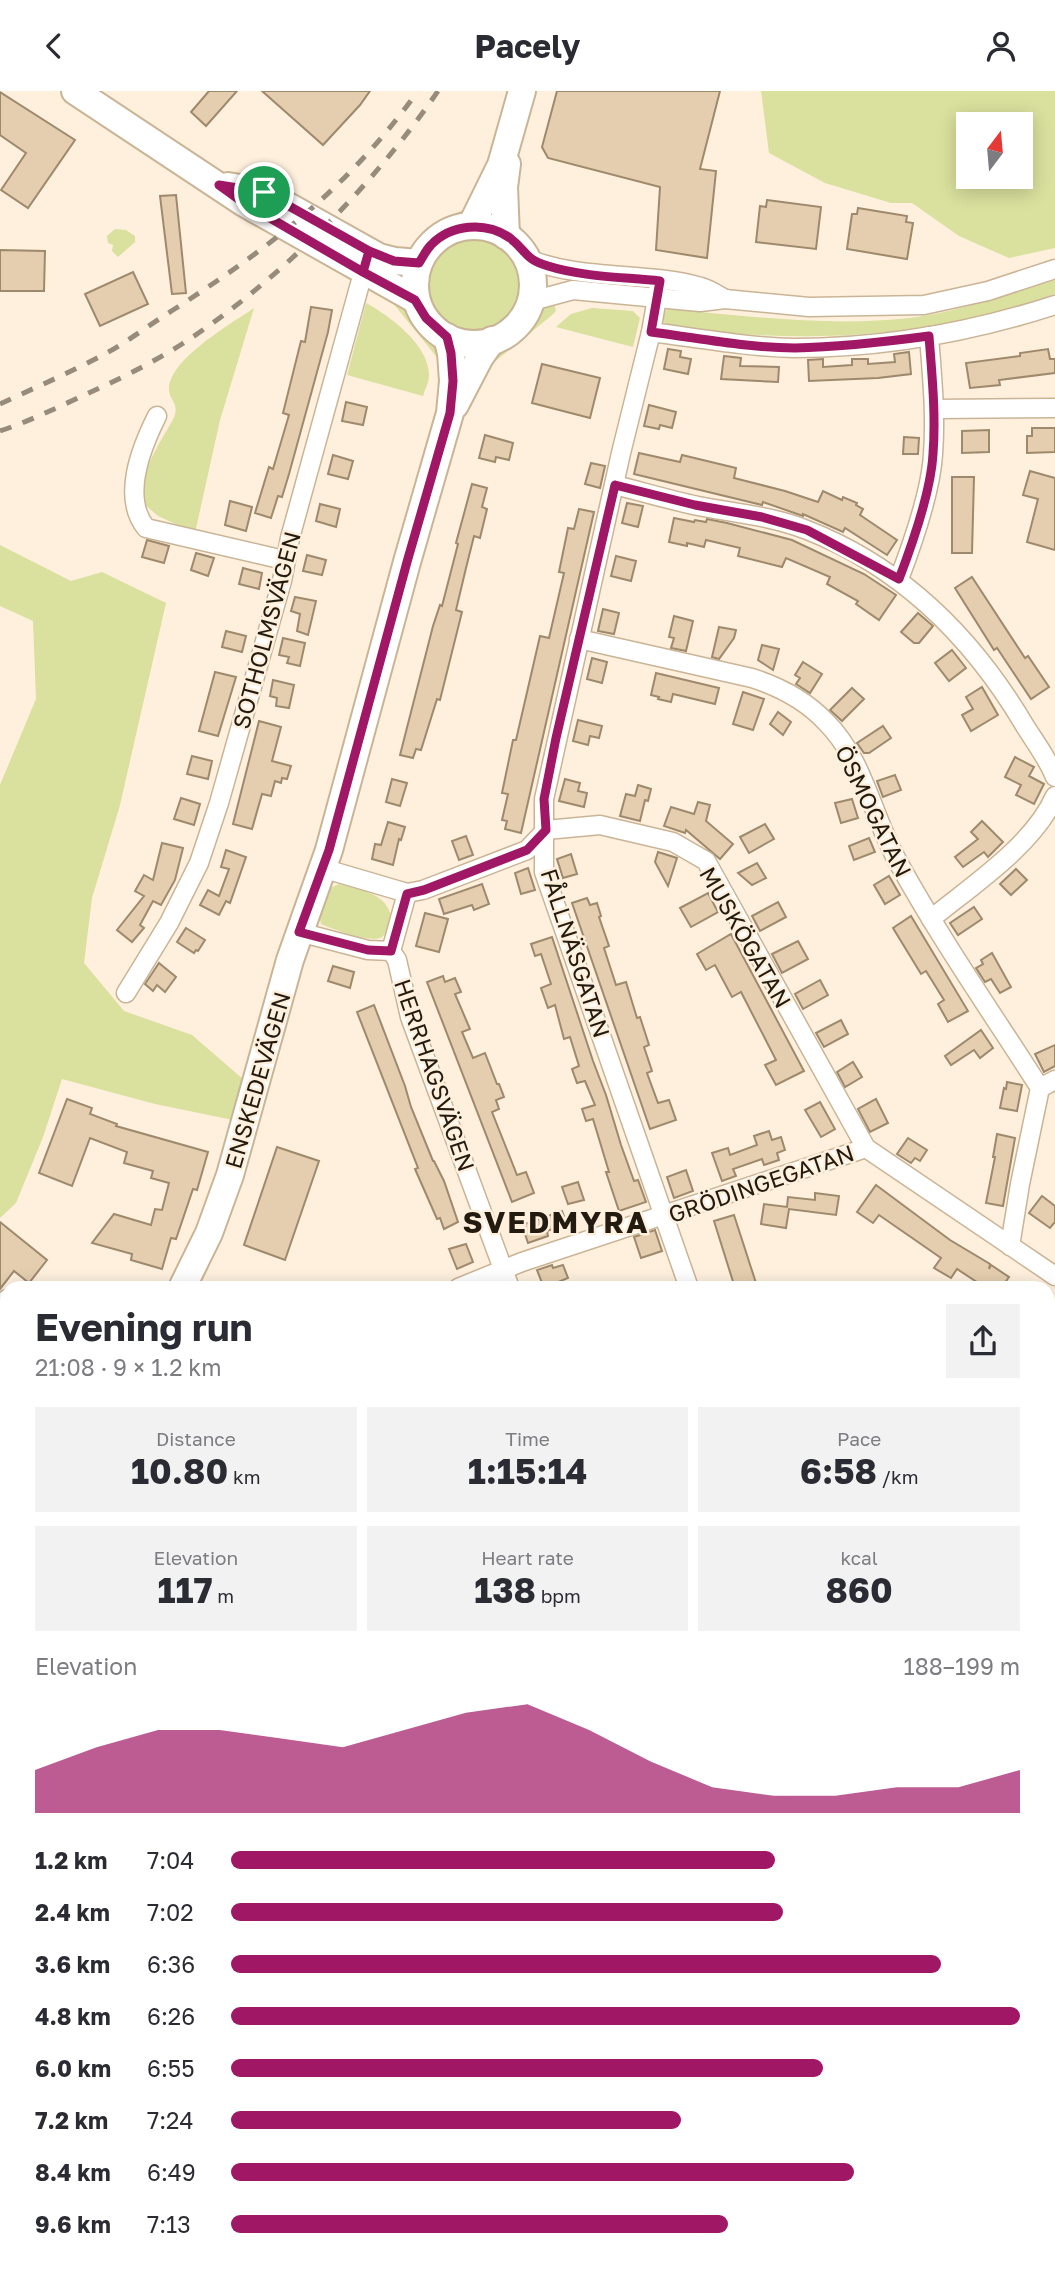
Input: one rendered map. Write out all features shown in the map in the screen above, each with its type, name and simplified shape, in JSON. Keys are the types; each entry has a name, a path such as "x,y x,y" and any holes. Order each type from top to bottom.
{"street":[{"path":"75,91 244,203 366,262 415,300 426,318 447,337 458,342 477,344 492,340 515,327 532,301 535,284 528,259 519,246 490,229 471,226 449,231 431,245 419,263 415,280 415,300"},
{"path":"471,226 501,165 522,91"},
{"path":"506,236 505,187 510,134"},
{"path":"528,259 559,269 703,287 726,299"},
{"path":"366,262 419,263"},
{"name":"SOTHOLMSVÄGEN","path":"126,993 169,923 199,863 219,803 275,607 284,560 366,262"},
{"path":"532,301 573,290 657,299 700,302 726,299 809,307 925,305 988,291 1055,269"},
{"name":"FÅLLNÄSGATAN","path":"660,281 651,332 544,799 544,871 686,1281"},
{"path":"651,332 793,348 855,345 929,336 1002,322 1055,305"},
{"path":"899,579 911,548 933,458 935,409 929,336"},
{"name":"ENSKEDEVÄGEN","path":"186,1281 209,1233 230,1175 299,932 334,871 450,413 453,381 447,337"},
{"name":"ENSKEDEVÄGEN","path":"450,413 492,340"},
{"path":"935,409 1055,408"},
{"path":"157,416 142,446 134,497 137,517 146,528 284,560"},
{"path":"615,485 695,505 762,517 807,530 899,579 944,618 971,647 1016,710 1055,777"},
{"name":"ÖSMOGATAN","path":"579,639 775,685 826,721 857,766 896,859 930,919 1047,1084"},
{"path":"930,919 1018,847 1033,830 1055,796"},
{"name":"MUSKÖGATAN","path":"546,830 600,825 673,842 706,861 866,1148 1055,1276"},
{"path":"334,871 407,894 527,850 546,830"},
{"path":"391,951 407,894"},
{"name":"HERRHAGSVÄGEN","path":"299,932 368,950 391,951 397,960 410,1017 506,1280"},
{"path":"1010,1246 1020,1184 1047,1084"},
{"name":"GRÖDINGEGATAN","path":"506,1280 522,1262 866,1148"}],"green space":[{"path":"761,91 1055,91 1055,248 1009,258 959,236 912,203 891,203 825,183 769,153"},
{"path":"466,209 465,218 429,239 416,252 407,253 418,238 432,226"},
{"path":"115,229 126,230 135,236 135,242 118,257 112,251 113,245 108,243 107,236"},
{"path":"476,237 494,241 510,251 520,267 524,285 520,303 510,319 494,329 476,333 458,329 442,319 432,303 428,285 432,267 442,251 458,241"},
{"path":"1055,280 1055,294 1007,309 959,321 864,334 817,336 719,332 669,327 661,319 668,309 819,321 910,318 965,307"},
{"path":"395,297 425,324 435,341 440,361 392,302"},
{"path":"366,303 396,324 423,353 429,375 423,396 347,375"},
{"path":"554,303 556,311 551,316 487,368 494,350 511,341 540,308"},
{"path":"254,308 220,420 195,533 158,516 143,503 144,481 151,460 176,411 169,393 172,377 180,365 204,343"},
{"path":"592,308 633,311 640,318 633,347 556,327 571,314"},
{"path":"0,545 71,581 102,572 166,603 120,805 92,898 84,963 124,1011 192,1035 244,1080 233,1120 155,1104 62,1079 43,1137 16,1203 0,1218 0,785 36,699 33,621 0,606"},
{"path":"339,884 370,893 388,907 391,915 382,937 370,939 321,924 319,916 330,888"}],"building":[{"path":"209,91 237,91 206,126 191,112"},
{"path":"262,91 370,91 323,145"},
{"path":"557,91 720,91 700,169 716,171 707,258 656,250 660,187 548,158 542,147"},
{"path":"0,92 75,140 28,208 1,190 26,153 0,135"},
{"path":"176,195 186,293 172,294 160,196"},
{"path":"767,200 821,207 816,249 756,242 760,206 766,207"},
{"path":"858,208 907,216 906,222 913,223 907,259 847,249 852,214 857,214"},
{"path":"0,250 45,251 44,291 0,291"},
{"path":"133,272 148,304 100,326 85,294"},
{"path":"311,307 332,310 328,332 282,497 278,496 271,518 255,513 269,467 273,469 289,415 283,413 301,341 305,342"},
{"path":"668,349 681,351 680,357 691,359 688,374 664,369"},
{"path":"1048,349 1050,359 1055,359 1055,373 999,380 1000,385 970,388 966,363 1020,356 1020,353"},
{"path":"909,352 911,374 809,381 808,360 823,359 823,367 852,365 852,359 868,359 868,364 895,362 894,354"},
{"path":"724,356 741,358 740,366 779,367 778,382 721,379"},
{"path":"542,364 600,378 590,418 532,403"},
{"path":"346,402 367,407 363,425 342,421"},
{"path":"649,405 676,412 672,428 660,425 659,429 644,426"},
{"path":"1032,428 1055,428 1055,452 1027,453 1027,436 1032,436"},
{"path":"989,430 989,452 962,453 962,431"},
{"path":"485,435 513,443 509,460 496,457 495,462 479,458"},
{"path":"904,437 919,438 918,454 903,454"},
{"path":"639,453 680,462 682,455 736,468 734,478 818,502 823,491 842,500 843,497 857,503 856,505 863,509 860,515 897,540 887,555 845,528 843,532 803,514 763,502 762,505 634,474"},
{"path":"333,455 353,461 348,479 328,474"},
{"path":"591,463 605,466 600,488 585,484"},
{"path":"1030,471 1055,478 1055,550 1027,542 1038,499 1023,495"},
{"path":"952,477 974,477 972,553 952,553"},
{"path":"472,484 487,488 482,507 487,509 480,538 474,536 466,568 456,610 462,612 440,700 437,699 421,750 416,749 413,758 400,755 433,626 440,605 442,606"},
{"path":"230,501 252,507 246,531 225,525"},
{"path":"627,503 643,506 638,527 622,523"},
{"path":"320,504 340,509 336,527 316,521"},
{"path":"579,509 594,512 521,833 505,829 507,821 502,820 508,794 502,793 540,636 549,638 564,573 559,572 568,528 574,529"},
{"path":"674,518 694,522 706,522 707,519 792,540 864,574 896,595 879,620 856,604 858,601 827,584 830,577 786,558 782,567 738,556 740,548 706,540 704,547 669,542"},
{"path":"147,540 169,546 164,563 142,557"},
{"path":"196,553 214,558 208,576 191,570"},
{"path":"307,555 326,560 322,575 303,571"},
{"path":"616,556 636,561 631,581 611,576"},
{"path":"243,568 262,573 259,589 239,584"},
{"path":"972,577 1025,658 1028,656 1049,687 1031,699 997,648 994,650 955,588"},
{"path":"295,597 316,601 308,635 297,631 300,614 291,611"},
{"path":"603,609 619,613 614,634 598,631"},
{"path":"918,613 933,626 919,643 914,643 901,632"},
{"path":"674,616 693,621 686,651 671,648 674,638 669,637"},
{"path":"719,627 736,630 734,638 719,659 712,657"},
{"path":"226,631 246,636 242,652 222,647"},
{"path":"283,638 305,643 300,666 287,663 289,657 279,655"},
{"path":"762,645 779,649 773,670 758,660"},
{"path":"952,650 966,668 949,681 935,663"},
{"path":"592,658 607,662 602,683 587,679"},
{"path":"803,662 822,674 810,693 796,684 800,678 795,675"},
{"path":"215,672 236,677 218,736 199,731"},
{"path":"656,673 719,688 715,704 673,694 671,702 658,699 659,697 651,695"},
{"path":"273,680 294,685 289,708 276,706 277,698 270,696"},
{"path":"982,687 998,715 971,731 962,715 973,709 966,697"},
{"path":"852,688 864,699 842,721 830,710"},
{"path":"743,692 764,699 753,730 733,724"},
{"path":"778,712 791,722 783,735 770,724"},
{"path":"578,720 602,726 599,738 590,736 588,745 573,741"},
{"path":"259,721 281,727 272,761 291,766 287,779 282,778 281,783 275,781 271,796 262,794 252,829 233,824"},
{"path":"883,726 891,738 869,753 864,753 857,743"},
{"path":"192,756 212,761 208,779 187,774"},
{"path":"1015,757 1034,767 1029,776 1044,784 1034,804 1016,795 1021,785 1005,777"},
{"path":"895,775 901,790 883,797 877,781"},
{"path":"392,779 407,783 400,806 386,802"},
{"path":"565,779 580,783 578,791 587,793 584,807 559,801"},
{"path":"638,785 651,789 640,821 620,816 626,794 635,796"},
{"path":"181,798 200,804 194,825 174,819"},
{"path":"852,799 858,818 841,823 835,803"},
{"path":"698,802 710,805 706,821 733,844 720,859 686,830 685,833 664,826 671,807 694,814"},
{"path":"982,821 1003,842 988,857 984,852 963,867 955,857 978,839 971,832"},
{"path":"388,822 405,827 401,840 399,839 393,865 372,859 375,844 381,845"},
{"path":"765,824 774,839 749,853 740,837"},
{"path":"466,836 473,855 459,860 452,841"},
{"path":"869,838 875,852 854,860 849,846"},
{"path":"162,843 183,848 175,880 161,905 153,901 140,925 144,928 132,942 117,930 144,896 135,891 144,875 153,880"},
{"path":"226,850 246,857 230,903 226,901 219,915 200,905 208,890 219,896 229,869 221,867"},
{"path":"658,852 677,858 668,886 655,862"},
{"path":"571,854 577,874 563,878 557,859"},
{"path":"757,863 766,878 752,885 738,873"},
{"path":"528,868 535,890 521,894 515,873"},
{"path":"1016,869 1027,880 1011,895 1000,884"},
{"path":"889,876 900,895 885,904 874,885"},
{"path":"482,884 489,904 474,910 472,905 444,914 439,899"},
{"path":"708,893 718,912 691,927 680,908"},
{"path":"587,898 590,905 597,903 609,946 604,948 616,985 626,982 637,1018 640,1017 649,1045 644,1047 652,1071 647,1073 658,1103 669,1100 676,1120 650,1129 572,903"},
{"path":"778,902 786,917 760,931 752,916"},
{"path":"974,907 982,919 958,935 950,923"},
{"path":"425,913 448,919 439,952 416,946"},
{"path":"911,916 968,1011 948,1022 938,1004 944,1000 926,971 921,974 893,928"},
{"path":"186,928 205,940 194,953 177,942"},
{"path":"731,934 804,1071 776,1085 765,1065 776,1060 741,992 732,997 715,965 706,970 697,954"},
{"path":"552,937 621,1145 634,1181 638,1180 646,1202 619,1211 593,1119 586,1121 582,1109 595,1105 585,1081 577,1083 572,1069 579,1066 570,1037 564,1039 555,1005 548,1008 541,988 551,984 541,954 535,956 531,944"},
{"path":"798,941 808,959 782,973 772,954"},
{"path":"992,953 1011,987 1000,993 991,979 985,982 976,968 983,964 981,960"},
{"path":"159,963 176,977 165,992 157,985 153,991 145,984"},
{"path":"333,966 354,972 350,988 328,981"},
{"path":"443,976 445,982 455,978 461,992 455,994 470,1029 462,1032 473,1058 485,1053 499,1084 504,1097 496,1100 499,1109 492,1112 517,1175 526,1172 534,1193 512,1202 427,982"},
{"path":"820,980 828,995 803,1009 795,994"},
{"path":"374,1005 411,1107 444,1181 458,1222 444,1229 415,1169 418,1168 357,1012"},
{"path":"841,1020 848,1034 824,1047 816,1033"},
{"path":"981,1030 993,1048 980,1058 974,1050 951,1065 945,1056"},
{"path":"1055,1045 1055,1066 1044,1072 1035,1054"},
{"path":"853,1062 862,1077 845,1087 837,1072"},
{"path":"1007,1082 1022,1085 1017,1111 1000,1108"},
{"path":"67,1099 92,1108 90,1114 117,1124 116,1126 208,1152 197,1190 193,1189 176,1239 171,1238 162,1269 131,1260 132,1254 92,1243 114,1214 151,1225 155,1209 162,1210 169,1183 151,1178 153,1171 124,1163 127,1152 90,1138 72,1186 39,1173"},
{"path":"876,1099 888,1123 870,1132 858,1109"},
{"path":"820,1102 835,1129 821,1137 805,1110"},
{"path":"769,1131 772,1140 781,1137 785,1150 777,1153 779,1160 764,1165 762,1159 733,1169 736,1176 722,1181 712,1153 728,1148 730,1155 757,1145 754,1136"},
{"path":"997,1134 1015,1138 1003,1206 986,1203"},
{"path":"908,1138 927,1150 920,1161 915,1158 911,1163 897,1154"},
{"path":"277,1147 319,1161 285,1260 244,1245"},
{"path":"686,1170 693,1191 674,1198 667,1177"},
{"path":"578,1182 584,1200 568,1204 562,1187"},
{"path":"876,1185 950,1240 990,1264 989,1269 991,1265 1009,1277 1006,1281 975,1281 957,1269 951,1278 934,1268 941,1258 879,1215 873,1223 857,1212"},
{"path":"815,1193 839,1196 836,1215 789,1209 786,1228 761,1224 764,1204 787,1207 788,1197 815,1200"},
{"path":"1042,1196 1055,1206 1055,1222 1050,1228 1029,1213"},
{"path":"562,1211 567,1224 547,1231 548,1236 528,1243 522,1225"},
{"path":"734,1215 755,1281 733,1281 714,1221"},
{"path":"0,1222 47,1260 31,1281 26,1281 14,1271 6,1281 0,1281"},
{"path":"655,1230 662,1251 641,1258 634,1237"},
{"path":"466,1244 473,1262 457,1269 449,1249"},
{"path":"563,1265 568,1278 560,1281 541,1281 537,1270"}],"railway":[{"path":"0,404 110,351 243,263 336,186 392,125 418,91"},
{"path":"0,431 49,411 157,359 218,319 253,292 354,196 413,126 438,91"}],"district":[{"name":"SVEDMYRA","path":"556,1222"}],"route":[{"path":"264,192 219,185 244,203 363,272 369,251 394,261 419,263 431,245 449,231 471,226 490,229 506,236 519,246 528,259 544,265 585,274 660,281 651,332 793,348 855,345 929,336 935,409 933,458 911,548 899,579 807,530 762,517 695,505 615,485 556,738 544,799 546,830 527,850 407,894 391,951 368,950 299,932 329,850 450,413 453,381 451,353 447,337 426,318 415,300 363,272 369,251 264,192"}]}
